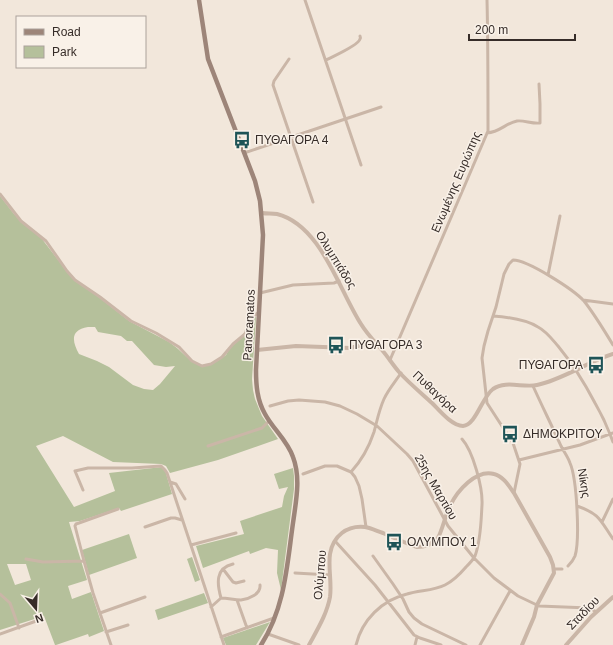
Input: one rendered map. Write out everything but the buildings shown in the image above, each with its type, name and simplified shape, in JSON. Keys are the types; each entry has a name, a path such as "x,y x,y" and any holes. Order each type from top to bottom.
{"main road":[{"name":"Panoramatos","path":"199,0 208,59 258,191 262,213 263,240 257,350 257,394 269,421 290,451 295,462 298,477 284,591 275,618 261,645"}],"street":[{"path":"305,0 361,165"},
{"name":"Ενωμένης Ευρώπης","path":"390,360 487,133 486,0"},
{"path":"326,60 360,41 360,36"},
{"path":"289,59 273,84 312,202"},
{"path":"487,133 496,132 517,121 536,124 540,123 539,84"},
{"path":"244,153 381,107"},
{"path":"0,194 21,221 46,241 75,280 131,321 156,333 179,347 192,361 202,366 211,364 222,357 233,344 245,334 250,319 259,312"},
{"name":"Ολυμπιάδος","path":"262,213 283,216 294,222 310,236 318,246 339,281 362,325 374,342"},
{"path":"548,275 560,216"},
{"path":"514,493 520,464 513,443 488,404 482,358 504,274 511,261 517,260 525,262 548,275 576,294 583,300 592,312 613,345"},
{"path":"260,293 288,286 334,283 339,281"},
{"path":"583,300 613,304"},
{"path":"493,316 515,319 538,327 546,333 576,370 588,389 612,434 613,442"},
{"path":"257,350 296,346 348,348 374,342"},
{"name":"Πυθαγόρα","path":"374,342 401,373 446,417 457,424 464,426 470,423 492,390 501,386 510,385 533,386 613,354"},
{"path":"351,472 358,465 367,449 383,400 401,373"},
{"name":"Νίκης","path":"533,386 570,463 573,473 577,506 577,546 573,561 568,566"},
{"name":"25ης Μαρτίου","path":"270,406 296,400 327,403 344,408 375,425 413,461 444,520 474,558 494,578 510,591 537,605 590,608 596,612"},
{"path":"208,446 262,428 269,421"},
{"path":"519,460 585,443 612,434"},
{"path":"356,645 362,628 370,616 378,608 407,593 435,589 447,584 462,572 474,558 480,531 482,500 472,456 462,439"},
{"path":"83,490 75,471 83,468 132,468 161,466 165,470 224,645"},
{"path":"303,474 325,466 337,466 351,472 359,486 366,527"},
{"path":"477,475 494,474 504,480 514,493 554,566 554,571 542,598 537,605 534,617 522,645"},
{"name":"Ολύμπου","path":"309,645 329,602 331,590 330,554 339,535 346,530 366,527 416,546 421,547 430,544 439,534 450,506 456,496 466,484 477,475"},
{"path":"170,482 176,484 185,498"},
{"path":"602,522 613,499"},
{"path":"577,506 594,513 613,539"},
{"path":"111,645 84,561 75,526 76,524 118,509"},
{"path":"145,527 171,518 182,520"},
{"path":"191,545 236,533"},
{"path":"335,541 375,585 412,633 417,637 441,645"},
{"path":"373,556 401,596 409,612 417,621 466,645"},
{"path":"26,558 43,562 84,561"},
{"path":"221,598 218,576 221,570 228,565 233,564"},
{"path":"223,569 233,582 236,583 244,581"},
{"path":"554,571 562,569"},
{"path":"295,573 330,575"},
{"path":"211,607 221,598 237,600 244,599 259,591 260,585"},
{"path":"480,645 510,591"},
{"path":"0,594 10,603 19,628"},
{"path":"100,613 145,597"},
{"name":"Σταδίου","path":"568,644 596,612 613,597"},
{"path":"237,600 247,628"},
{"path":"221,637 275,618"},
{"path":"0,634 39,620"},
{"path":"106,632 128,625"},
{"path":"268,634 299,645"},
{"path":"415,645 417,637"}],"green space":[{"path":"0,196 14,214 42,239 72,278 129,321 169,342 191,361 202,366 219,360 226,355 232,344 241,338 252,319 256,317 252,379 253,390 262,416 278,439 218,460 170,473 166,466 161,464 113,462 63,436 36,446 74,507 115,491 109,473 162,467 165,470 172,494 121,511 119,508 80,521 69,522 87,580 68,586 72,599 91,592 104,631 89,637 88,634 55,645 44,616 0,630","holes":["95,327 98,332 121,336 127,341 132,341 154,365 166,367 175,366 153,390 144,389 133,385 109,367 79,354 74,341 75,333 82,328","7,564 26,564 31,580 15,585"]},
{"path":"293,468 294,489 281,590 277,573 278,550 266,548 250,554 249,551 203,568 196,546 244,534 240,521 282,507 284,496 288,487 279,489 274,474"},
{"path":"129,534 137,558 89,575 82,550"},
{"path":"192,557 200,580 195,582 187,559"},
{"path":"204,593 208,603 158,620 155,610"},
{"path":"270,622 256,645 226,645 223,638"}],"place":[{"name":"ΠΥΘΑΓΟΡΑ 4","path":"242,140"},
{"name":"ΠΥΘΑΓΟΡΑ 3","path":"336,345"},
{"name":"ΠΥΘΑΓΟΡΑ","path":"596,365"},
{"name":"ΔΗΜΟΚΡΙΤΟΥ","path":"510,434"},
{"name":"ΟΛΥΜΠΟΥ 1","path":"394,542"}]}
